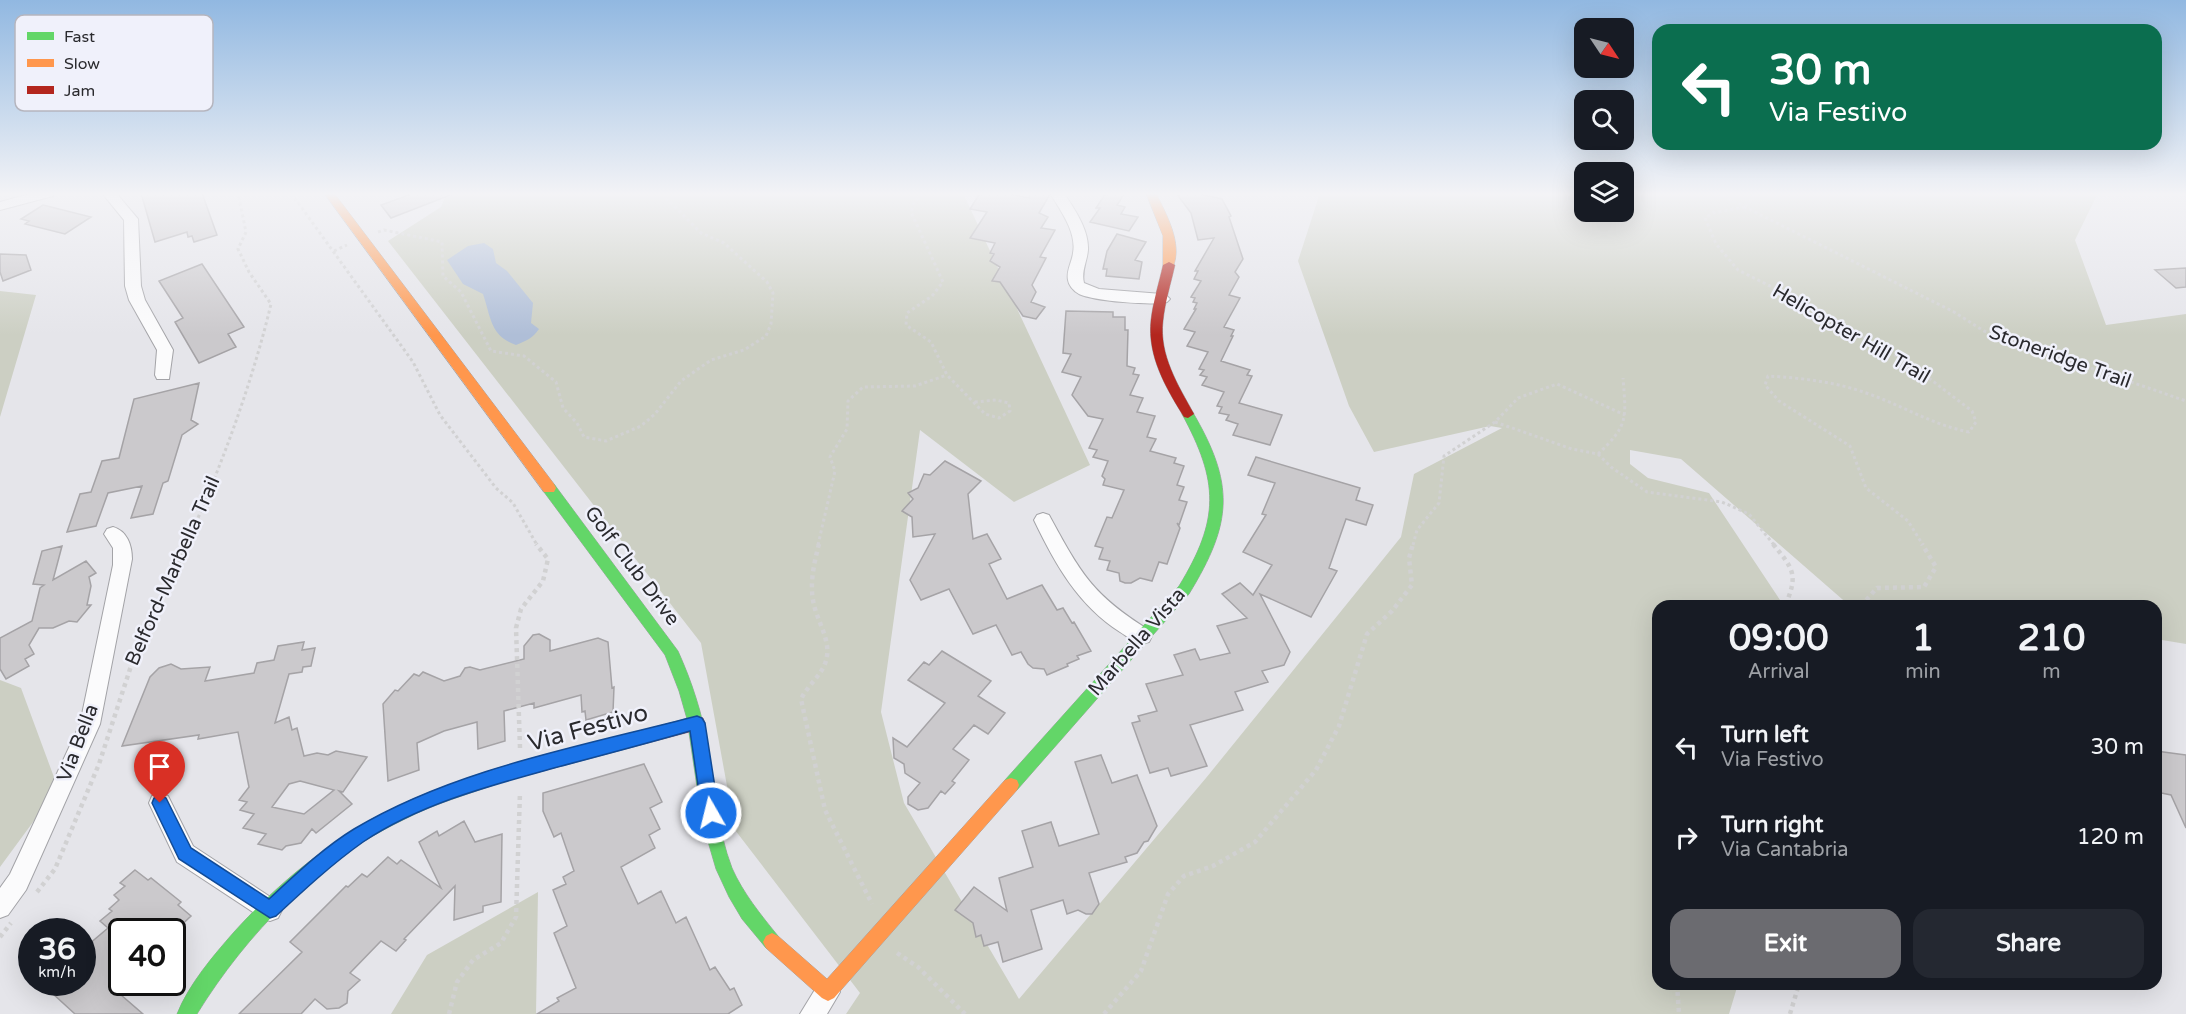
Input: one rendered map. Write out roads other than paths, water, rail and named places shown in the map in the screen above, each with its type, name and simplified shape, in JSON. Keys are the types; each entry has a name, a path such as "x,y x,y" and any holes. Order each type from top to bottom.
{"street":[{"path":"132,240 133,286 137,300 165,350 163,375"},
{"name":"Golf Club Drive","path":"365,240 671,651 690,692 697,723 713,833 721,861 732,886 765,935 804,974 828,992"},
{"path":"1080,240 1081,248 1074,278 1077,284 1090,292 1162,299"},
{"name":"Marbella Vista","path":"812,1014 828,992 1198,572 1209,548 1218,512 1219,495 1214,465 1207,448 1163,365 1158,348 1156,330 1172,246 1171,240"},
{"path":"1042,520 1064,564 1076,582 1123,625 1142,636"},
{"name":"Via Bella","path":"7,914 18,882 90,724 121,576 123,552 119,538 113,534"},
{"name":"Via Festivo","path":"186,1014 215,969 270,910 313,870 358,836 402,812 451,791 697,723"},
{"path":"160,803 185,854 270,910"}],"water":[{"path":"484,243 493,249 496,263 507,271 533,303 531,323 539,329 529,339 516,345 507,341 496,331 483,294 463,284 447,260 468,246"}]}
